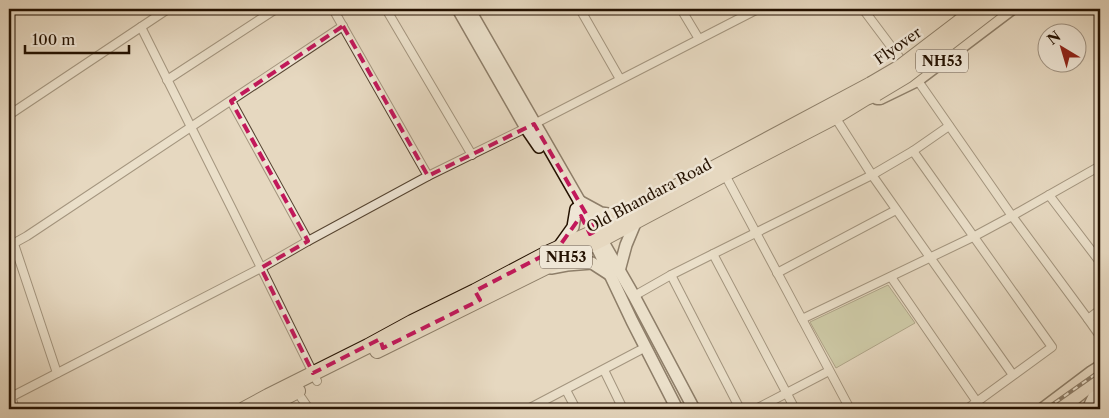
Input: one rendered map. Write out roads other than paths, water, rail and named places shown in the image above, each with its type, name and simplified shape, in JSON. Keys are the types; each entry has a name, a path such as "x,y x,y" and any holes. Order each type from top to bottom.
{"highway":[{"name":"Flyover","path":"868,91 976,9"},
{"name":"Flyover","path":"868,91 906,76 993,9"},
{"name":"Old Bhandara Road","path":"263,409 315,377 478,295 538,271 596,237 636,221 723,169 835,117 868,91"},
{"name":"NH53","path":"478,295 558,248 596,237 622,216 665,192 723,169 822,110 868,91"},
{"name":"NH53","path":"244,409 268,396 295,388"}],"main road":[{"path":"458,9 596,237 615,273 632,321 677,409"},
{"path":"469,9 530,126"},
{"name":"Old Bhandara Road","path":"868,91 880,98 917,80 1011,9"},
{"name":"NH53","path":"868,91 866,80 920,45 960,10"},
{"path":"577,205 601,213 622,216"},
{"path":"558,248 573,228 577,205"},
{"path":"615,273 636,221"},
{"path":"538,271 592,262 615,273 634,296 694,409"},
{"path":"1043,409 1100,368"},
{"path":"1061,409 1100,378"},
{"path":"1088,409 1100,384"}],"street":[{"path":"9,116 168,9"},
{"path":"167,80 276,9"},
{"path":"333,9 428,176"},
{"path":"386,9 472,154"},
{"path":"580,9 620,80"},
{"path":"681,9 699,39"},
{"path":"15,409 10,393 57,373 261,268 428,176 758,9"},
{"path":"863,9 917,80 1012,216 1100,336"},
{"path":"57,373 11,245 343,26"},
{"path":"141,27 315,377"},
{"path":"231,101 308,241"},
{"path":"835,117 896,210 1013,375"},
{"path":"634,296 671,274 872,175 913,151 949,126"},
{"path":"913,151 1052,347 967,409"},
{"path":"802,319 974,237 1098,167 1100,176"},
{"path":"723,169 850,409"},
{"path":"1050,194 1100,262"},
{"path":"777,273 896,210"},
{"path":"713,254 795,409"},
{"path":"671,274 740,409"},
{"path":"891,277 977,402"},
{"path":"1088,319 1100,310"},
{"path":"529,409 646,347"},
{"path":"604,370 623,409"},
{"path":"756,409 830,371"},
{"path":"295,388 309,409"},
{"path":"566,390 576,409"}],"railway":[{"path":"1046,409 1100,371"}]}
